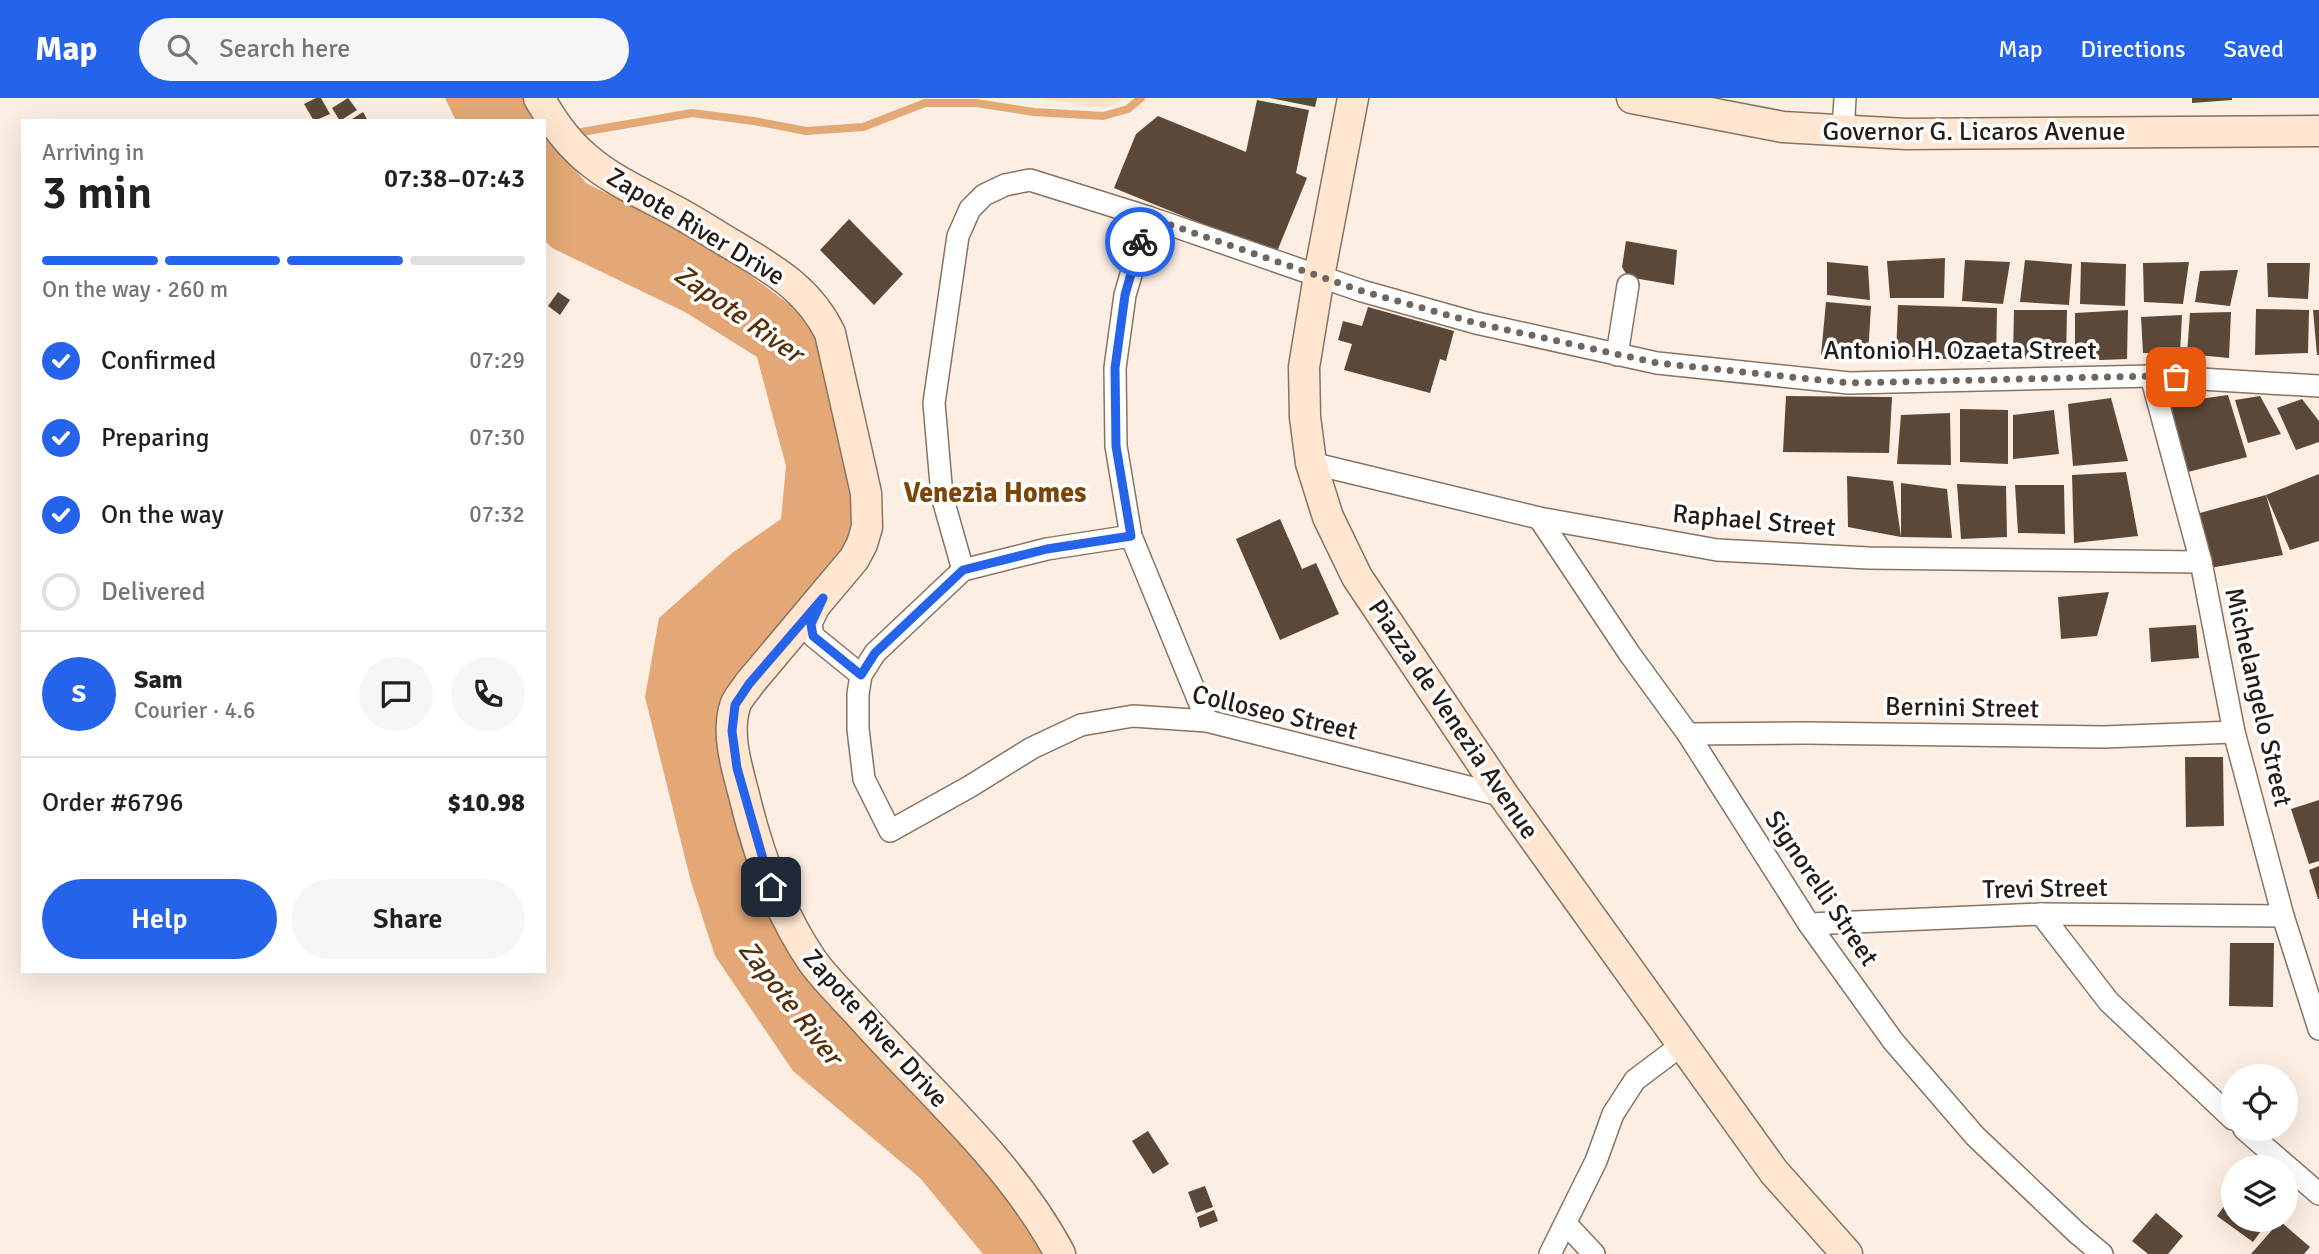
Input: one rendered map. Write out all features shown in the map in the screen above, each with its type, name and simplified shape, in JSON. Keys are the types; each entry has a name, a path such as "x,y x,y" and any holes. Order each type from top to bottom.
{"street":[{"name":"Zapote River Drive","path":"539,98 566,140 586,159 783,277 801,291 820,312 830,333 866,493 867,519 862,544 854,559 749,684 735,705 732,731 737,768 771,887 814,963 996,1163 1045,1226 1060,1254"},
{"name":"Piazza de Venezia Avenue","path":"1353,98 1304,367 1305,417 1311,463 1328,517 1357,577 1504,796 1774,1172 1847,1254"},
{"name":"Governor G. Licaros Avenue","path":"1632,98 1783,127 1843,132 1906,134 2319,131"},
{"path":"1843,132 1845,98"},
{"name":"Antonio H. Ozaeta Street","path":"963,570 942,496 934,403 958,236 970,209 985,195 1005,186 1030,180 1319,276 1476,323 1657,363 1849,383 2151,376 2319,387"},
{"path":"1148,217 1125,295 1115,368 1116,446 1131,536 1207,721"},
{"path":"1616,355 1628,285"},
{"name":"Michelangelo Street","path":"2151,376 2201,562 2234,732 2283,916 2319,1029"},
{"name":"Raphael Street","path":"1311,463 1539,518 1717,551 1868,558 2201,562"},
{"name":"Signorelli Street","path":"1539,518 1629,653 1688,734 1809,925 1893,1041 1975,1136 2102,1254"},
{"path":"861,675 875,653 963,570 1047,549 1131,536"},
{"name":"Zapote River Drive","path":"823,598 811,624 813,636 861,675"},
{"name":"Colloseo Street","path":"861,675 858,729 864,779 890,831 1032,748 1082,724 1133,716 1207,721 1504,796"},
{"name":"Bernini Street","path":"1688,734 2104,737 2234,732"},
{"path":"2041,914 2109,1002 2221,1108"},
{"name":"Trevi Street","path":"1809,925 2041,914 2283,916"},
{"path":"1550,1254 1596,1161 1614,1114 1635,1080 1683,1044"},
{"path":"2258,1141 2319,1194"},
{"path":"1566,1223 1594,1254"}],"shaded area":[{"path":"1037,98 1122,98 1104,108"}],"water":[{"path":"445,98 524,98 529,112 535,119 455,119"},
{"name":"Zapote River","path":"546,133 586,183 715,249 816,324 860,546 717,726 756,888 856,1017 1055,1254 983,1254 920,1178 793,1071 715,956 691,882 645,697 659,618 732,553 781,519 786,466 757,357 685,312 552,248 546,242"}],"building":[{"path":"321,98 330,114 313,119 304,104"},
{"path":"348,98 357,110 339,119 332,108"},
{"path":"1270,98 1317,98 1315,107"},
{"path":"2192,98 2232,98 2232,100 2192,103"},
{"path":"1257,100 1309,110 1296,173 1307,178 1276,254 1114,188 1136,134 1158,116 1246,152"},
{"path":"363,112 367,119 352,119"},
{"path":"849,219 903,274 874,305 820,250"},
{"path":"1626,241 1677,250 1674,285 1628,277 1622,267"},
{"path":"1945,258 1944,298 1890,298 1887,261"},
{"path":"1965,260 2010,262 2003,304 1962,301"},
{"path":"2025,260 2072,264 2069,305 2020,302"},
{"path":"1827,262 1868,266 1870,300 1827,295"},
{"path":"2081,262 2126,264 2125,306 2080,304"},
{"path":"2189,262 2183,304 2144,302 2143,263"},
{"path":"2267,263 2310,263 2308,299 2268,297"},
{"path":"2238,270 2230,306 2195,302 2200,271"},
{"path":"558,292 570,300 560,315 548,306"},
{"path":"1826,302 1871,306 1868,356 1821,355"},
{"path":"1898,305 1997,308 1996,362 1896,356"},
{"path":"1368,307 1454,331 1446,361 1440,359 1430,393 1344,370 1352,344 1338,340 1343,321 1362,326"},
{"path":"2256,309 2309,310 2308,353 2255,355"},
{"path":"2014,310 2067,310 2066,361 2013,358"},
{"path":"2128,310 2127,359 2075,361 2075,313"},
{"path":"2313,310 2319,310 2319,355 2317,355"},
{"path":"2231,312 2229,358 2187,354 2190,313"},
{"path":"2182,315 2180,354 2143,353 2141,317"},
{"path":"2228,395 2247,457 2184,473 2171,403"},
{"path":"1786,396 1892,397 1889,453 1783,452"},
{"path":"2260,396 2281,434 2248,443 2235,400"},
{"path":"2111,398 2128,461 2073,466 2068,404"},
{"path":"2302,399 2319,421 2319,442 2296,450 2277,408"},
{"path":"1960,409 2008,410 2008,464 1960,462"},
{"path":"2054,410 2059,454 2013,459 2013,415"},
{"path":"1950,413 1951,465 1897,464 1901,415"},
{"path":"2126,472 2138,536 2074,543 2072,475"},
{"path":"2319,474 2319,541 2290,550 2266,495"},
{"path":"1847,476 1893,481 1901,537 1848,527"},
{"path":"1901,483 1947,489 1952,538 1901,537"},
{"path":"1957,484 2006,486 2007,537 1961,539"},
{"path":"2015,485 2064,485 2065,534 2018,533"},
{"path":"2266,495 2283,555 2210,568 2196,514"},
{"path":"1280,519 1302,569 1316,563 1339,614 1280,640 1236,539"},
{"path":"2109,592 2097,636 2061,639 2058,597"},
{"path":"2196,625 2199,658 2151,662 2149,628"},
{"path":"2185,757 2223,757 2224,826 2186,827"},
{"path":"2319,800 2319,861 2309,864 2291,809"},
{"path":"2319,866 2319,899 2318,899 2309,870"},
{"path":"2230,943 2274,943 2273,1007 2229,1006"},
{"path":"1148,1131 1169,1164 1153,1174 1132,1141"},
{"path":"1205,1186 1213,1207 1196,1213 1188,1192"},
{"path":"1214,1210 1218,1221 1200,1228 1197,1217"},
{"path":"2156,1213 2183,1236 2168,1254 2148,1254 2132,1241"},
{"path":"2239,1232 2260,1232 2253,1242"},
{"path":"2270,1232 2293,1232 2310,1247 2304,1254 2251,1254"}],"waterway":[{"path":"570,134 692,113 806,131 863,127 925,103 976,103 1034,112 1103,116 1128,109 1141,98"}],"way so far":[{"path":"1140,242 1148,217 1362,291 1476,323 1657,363 1849,383 2176,377"}],"district":[{"name":"Venezia Homes","path":"995,492"}],"route":[{"path":"771,887 737,768 732,731 735,705 749,684 823,598 811,624 813,636 861,675 875,653 963,570 1047,549 1131,536 1116,446 1115,368 1125,295 1140,242"}]}
